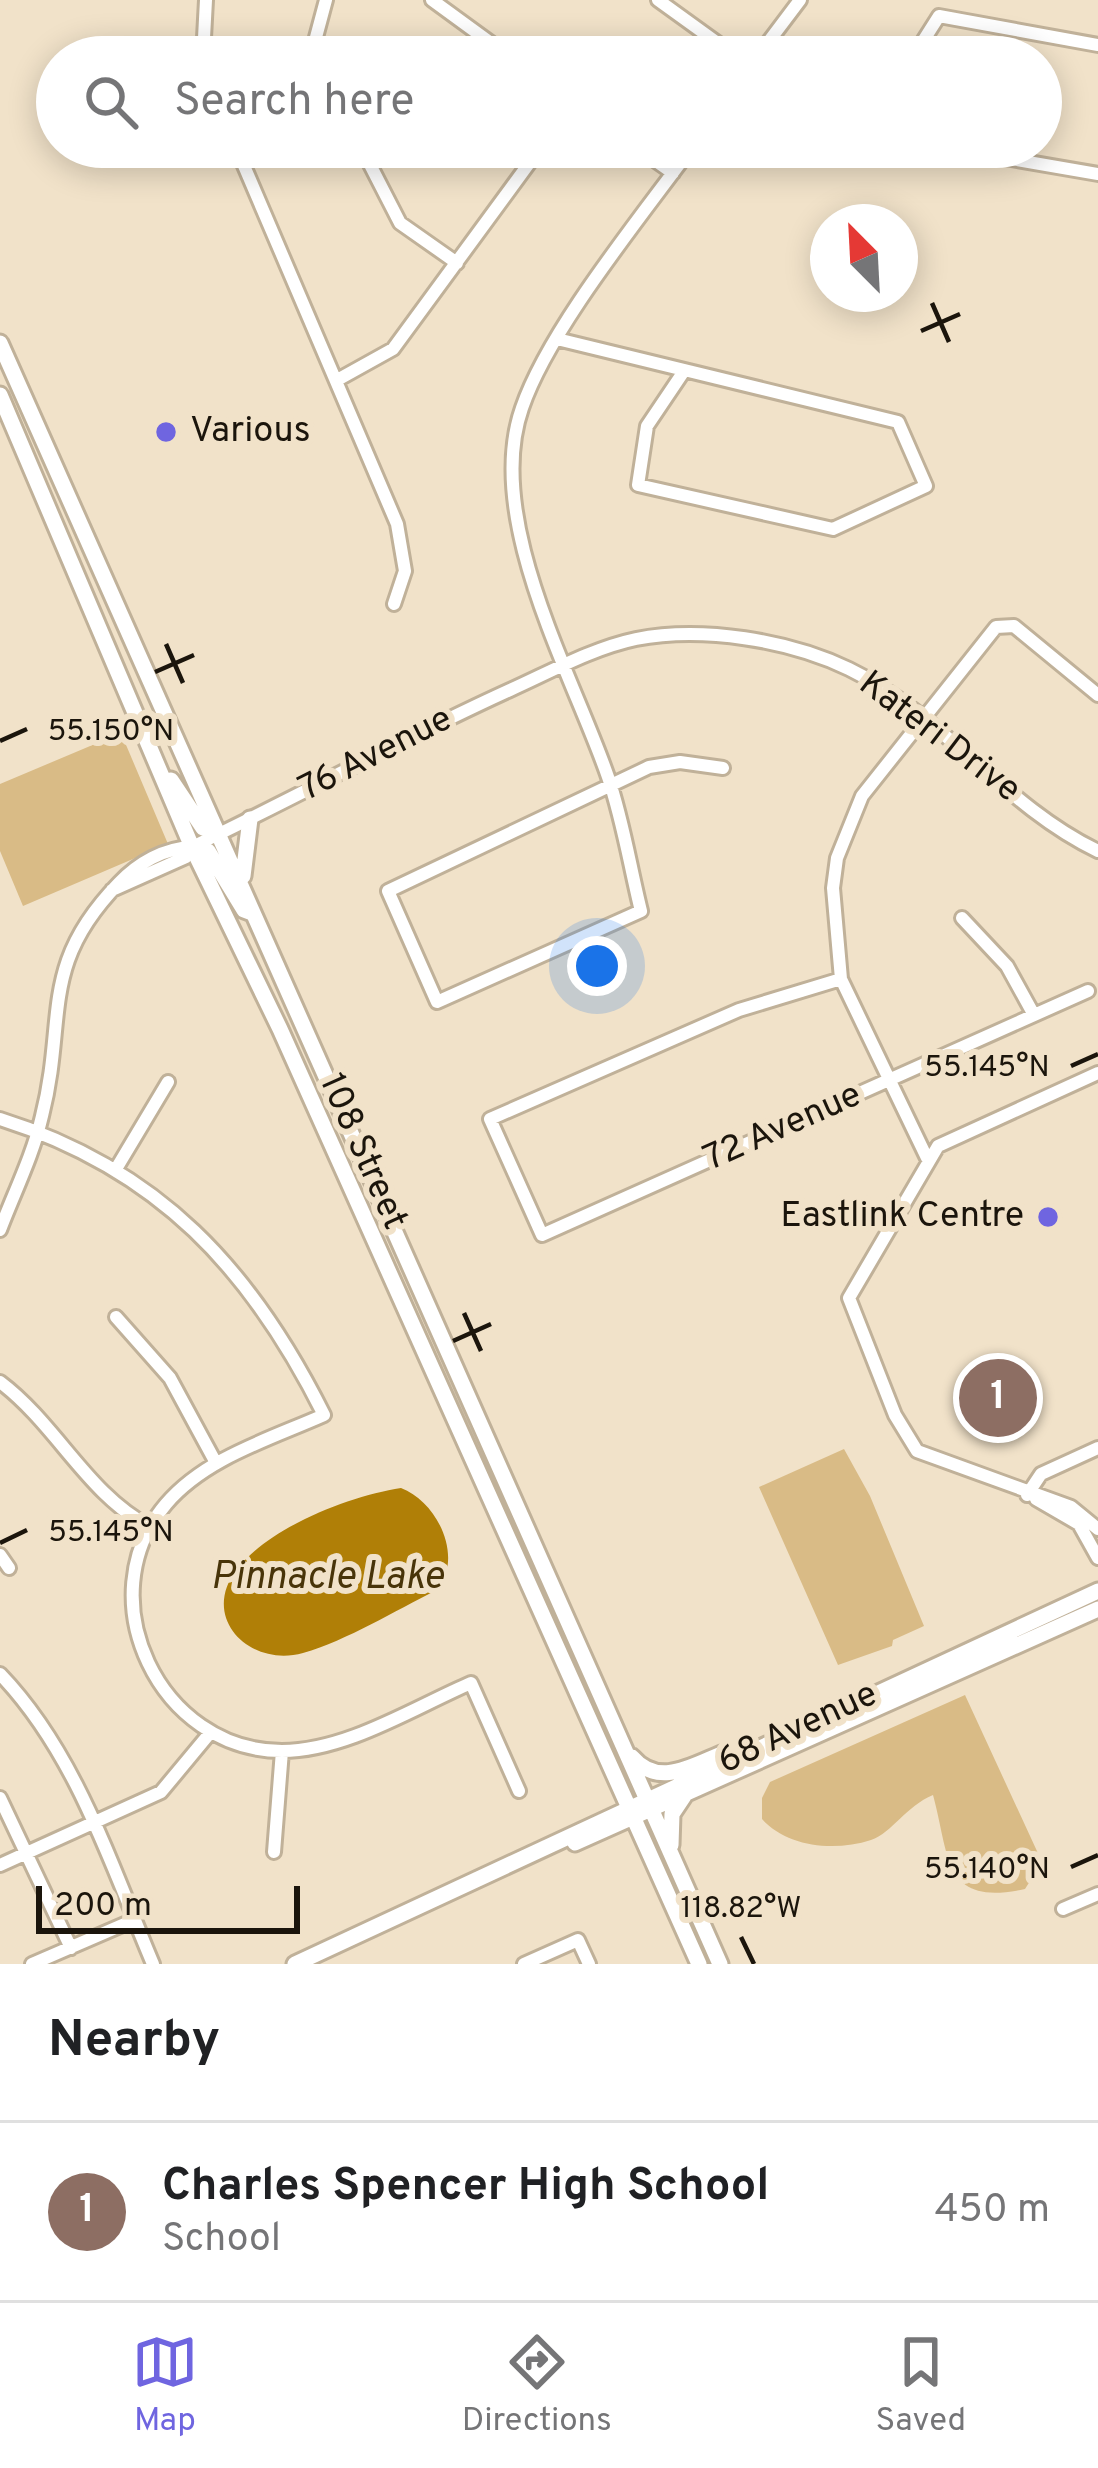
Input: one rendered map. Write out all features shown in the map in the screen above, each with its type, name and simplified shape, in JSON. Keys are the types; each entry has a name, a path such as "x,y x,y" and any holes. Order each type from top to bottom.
{"main road":[{"name":"108 Street","path":"2,354 720,1964"},
{"name":"108 Street","path":"0,394 192,847 280,1029 699,1964"},
{"path":"137,720 203,828 220,834"},
{"path":"250,819 243,874 255,914"},
{"path":"192,847 208,851 244,910 255,914"},
{"name":"68 Avenue","path":"295,1964 500,1873 1098,1591"},
{"name":"68 Avenue","path":"648,1804 685,1795 1098,1609"},
{"path":"622,1745 640,1766 668,1775 812,1722"},
{"path":"604,1753 609,1790 596,1828 630,1835 649,1853"},
{"path":"673,1860 671,1814 685,1795"}],"street":[{"path":"204,36 206,0"},
{"path":"316,36 326,0"},
{"path":"431,0 481,36"},
{"path":"658,0 708,36"},
{"path":"773,36 800,0"},
{"path":"926,36 939,16 1049,36"},
{"path":"1062,38 1098,45"},
{"path":"245,168 397,524 404,571 394,604"},
{"path":"372,168 400,223 458,263"},
{"path":"339,379 393,349 526,168"},
{"path":"666,168 673,173"},
{"path":"677,168 556,339 520,410 514,470 545,630 611,784 641,911 436,1002 388,891 611,784 649,767 680,762 723,769"},
{"path":"1059,168 1098,175"},
{"path":"556,339 898,422 926,486 833,529 638,484 647,426 684,371"},
{"path":"927,1157 842,979 833,888 838,858 862,796 1001,625 1014,626 1098,694"},
{"name":"Kateri Drive","path":"561,666 633,640 682,633 796,650 851,670 921,719 1054,826 1098,851"},
{"name":"76 Avenue","path":"38,1132 63,969 87,919 112,890 186,856 192,847 372,752 561,666"},
{"path":"962,918 1006,966 1034,1015"},
{"name":"72 Avenue","path":"842,979 739,1010 490,1119 542,1235 1088,991"},
{"path":"1098,1073 956,1136 927,1157 854,1282 851,1316 906,1440 917,1451 1031,1496 1061,1503 1090,1517 1098,1529"},
{"path":"116,1169 169,1082"},
{"path":"0,1119 116,1169 210,1242 289,1344 324,1415 217,1463 183,1486 150,1528 133,1582 137,1636 165,1694 210,1733 282,1751 327,1745 470,1683 519,1791"},
{"path":"0,1230 38,1132"},
{"path":"116,1317 170,1378 217,1463"},
{"path":"0,1382 50,1426 100,1492 150,1528"},
{"path":"1031,1496 1036,1478 1098,1448"},
{"path":"1061,1503 1050,1486 1066,1462"},
{"path":"1031,1496 1079,1524 1098,1558"},
{"path":"0,1555 9,1568"},
{"path":"0,1674 46,1728 153,1964"},
{"path":"0,1865 160,1792 210,1733"},
{"path":"274,1852 282,1751"},
{"path":"0,1798 70,1948"},
{"path":"1063,1909 1098,1894"},
{"path":"32,1964 134,1920"},
{"path":"524,1964 578,1940 589,1964"}],"shaded area":[{"path":"121,733 168,844 23,906 0,851 0,784"},
{"path":"844,1449 870,1496 924,1626 893,1640 892,1646 838,1665 759,1487"},
{"path":"965,1695 1042,1862 1025,1889 998,1893 964,1884 948,1857 933,1795 879,1837 857,1844 798,1841 762,1819 762,1798 770,1782"}],"water":[{"name":"Pinnacle Lake","path":"401,1488 426,1505 443,1532 448,1563 437,1590 303,1653 265,1653 236,1635 224,1605 227,1587 251,1554 312,1516"}],"place":[{"name":"Various","path":"166,432"},
{"name":"Eastlink Centre","path":"1048,1217"},
{"name":"Charles Spencer High School","path":"998,1398"}]}
